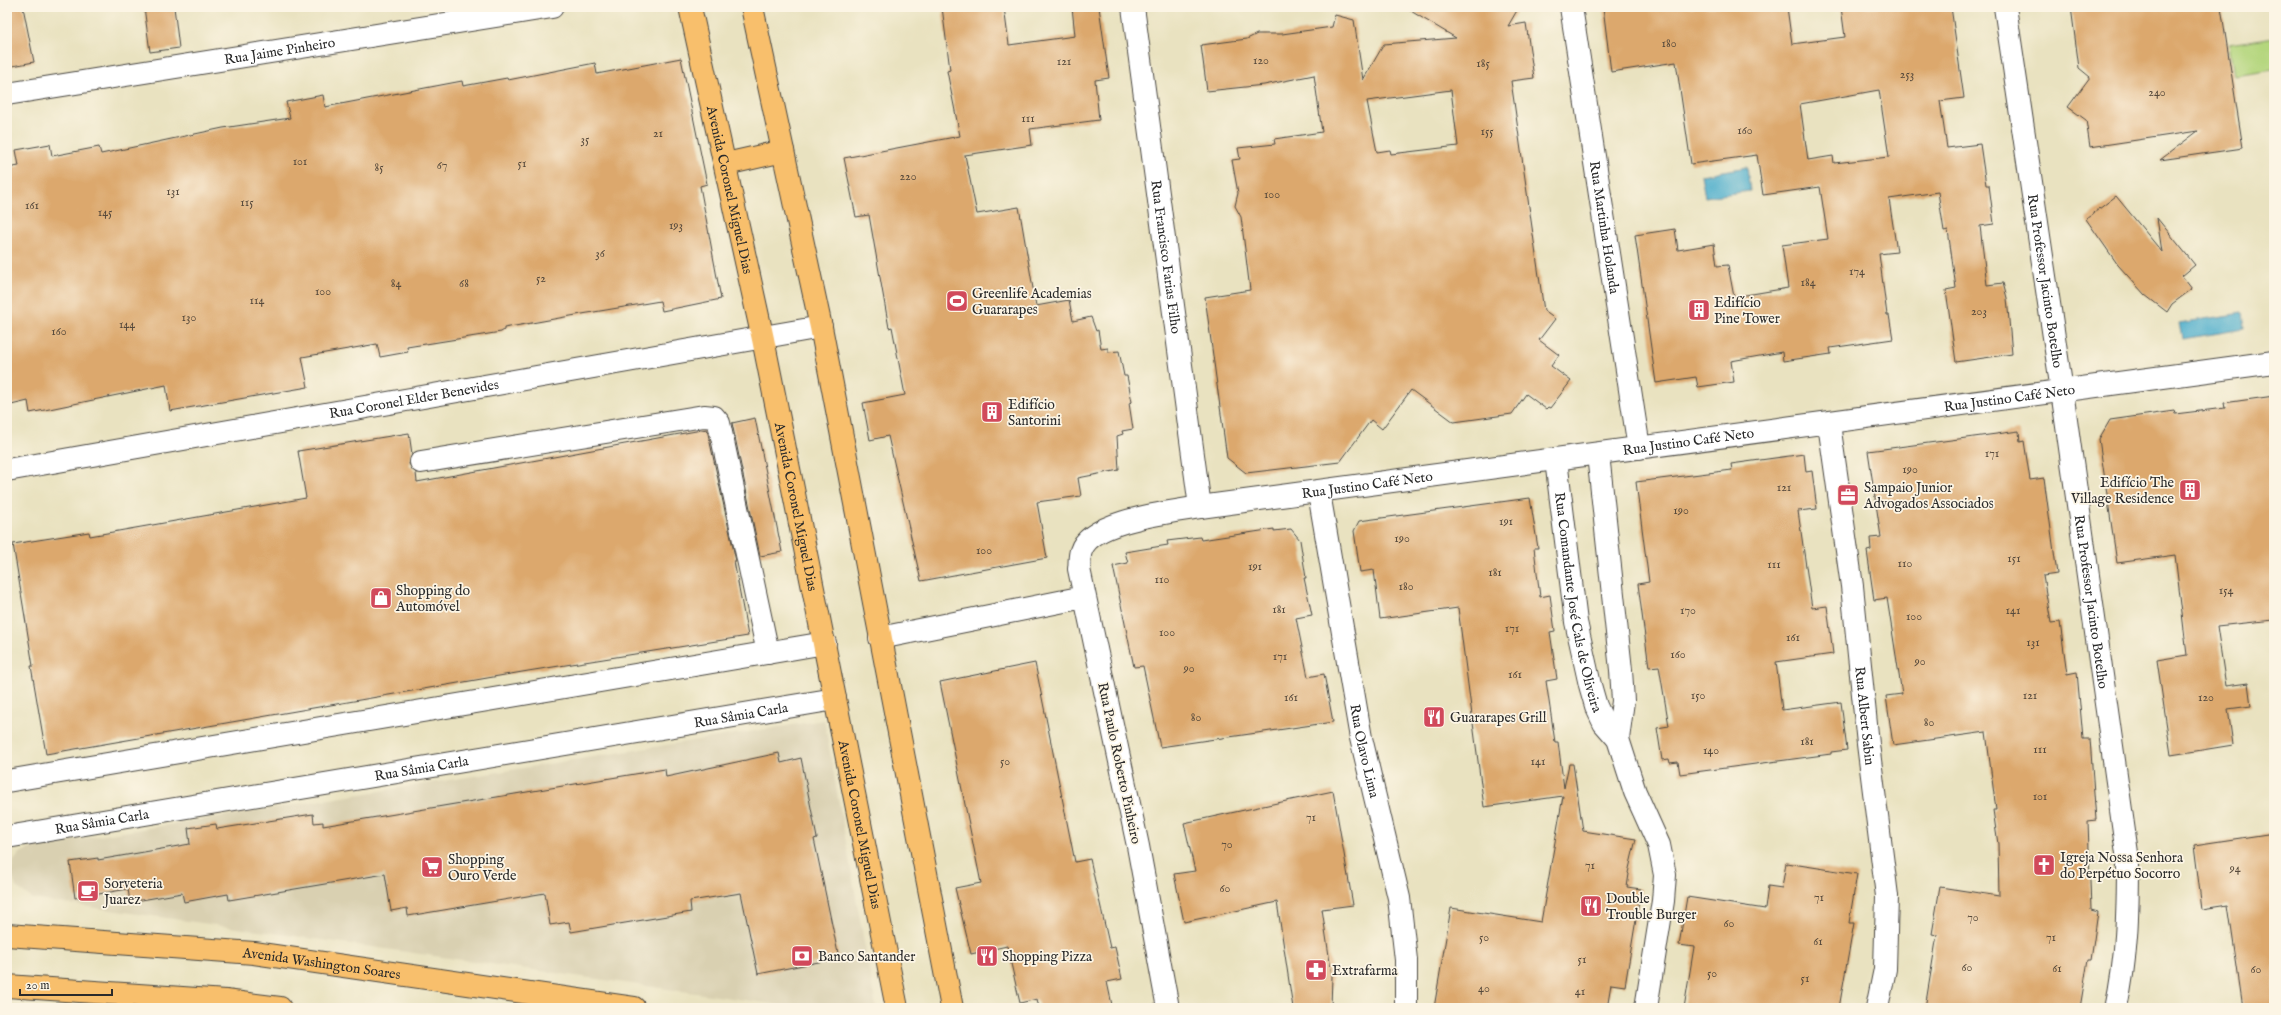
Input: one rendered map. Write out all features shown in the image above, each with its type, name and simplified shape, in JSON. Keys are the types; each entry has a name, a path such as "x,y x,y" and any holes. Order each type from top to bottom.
{"main road":[{"name":"Avenida Coronel Miguel Dias","path":"690,7 726,164 763,339 790,483 825,643 897,1008"},
{"path":"752,7 821,327 952,1008"},
{"path":"726,164 783,151"},
{"name":"Avenida Washington Soares","path":"7,935 254,953 634,1008"},
{"path":"7,986 226,1005 280,1008"}],"street":[{"name":"Rua Jaime Pinheiro","path":"7,94 552,7"},
{"name":"Rua Francisco Farias Filho","path":"1133,7 1200,507"},
{"name":"Rua Martinha Holanda","path":"1571,7 1639,448"},
{"name":"Rua Professor Jacinto Botelho","path":"2005,7 2062,391 2128,860 2128,921 2123,975 2116,1008"},
{"name":"Rua Coronel Elder Benevides","path":"7,470 763,339 821,327"},
{"name":"Rua Justino Café Neto","path":"1104,529 1143,516 1200,507 1319,493 2274,362"},
{"path":"421,462 704,416 714,417 719,423 768,653"},
{"name":"Rua Albert Sabin","path":"1829,424 1852,586 1868,744 1887,896 1885,969 1877,1008"},
{"name":"Rua Comandante José Cals de Oliveira","path":"1598,454 1621,670 1623,701 1618,739"},
{"name":"Rua Comandante José Cals de Oliveira","path":"1556,460 1576,622 1590,685 1604,723 1618,739 1635,792 1660,845 1665,875 1663,901 1646,1008"},
{"name":"Rua Olavo Lima","path":"1319,493 1361,738 1399,898 1406,960 1406,1008"},
{"name":"Rua Paulo Roberto Pinheiro","path":"1104,529 1092,536 1081,550 1079,569 1138,846 1168,1008"},
{"path":"880,638 1084,598"},
{"path":"7,781 825,643"},
{"name":"Rua Sâmia Carla","path":"7,836 835,699"}],"shaded area":[{"name":"Shopping Ouro Verde","path":"824,720 876,1008 801,1008 33,899 16,887 11,872 14,861 20,853 36,846"}],"green space":[{"path":"2274,37 2274,70 2234,76 2229,44"}],"water":[{"path":"1747,167 1750,191 1705,197 1701,175"},
{"path":"2242,313 2244,329 2182,339 2179,323"}],"building":[{"path":"7,7 23,7 34,62 7,67"},
{"path":"144,7 174,7 179,48 150,52"},
{"path":"942,7 1004,7 1009,45 1075,36 1072,7 1099,7 1109,78 1095,80 1099,120 1030,129 1032,145 965,155 977,214 1019,207 1036,306 1069,300 1073,321 1091,317 1096,331 1098,330 1101,349 1108,348 1108,352 1119,351 1124,376 1127,376 1132,402 1129,403 1133,429 1122,431 1123,434 1117,436 1119,470 1078,478 1081,496 1037,502 1047,558 921,581 888,436 870,440 863,403 905,395 892,327 889,328 869,215 856,217 844,158 960,136 947,71 950,70"},
{"path":"1404,7 1519,7 1508,26 1526,23 1534,78 1511,81 1544,311 1555,319 1539,340 1559,355 1551,366 1571,381 1550,408 1548,407 1546,409 1526,394 1512,414 1454,422 1411,390 1382,429 1371,420 1340,462 1246,473 1227,458 1205,297 1250,290 1241,217 1235,206 1238,193 1232,160 1240,159 1238,148 1275,144 1274,139 1322,132 1314,75 1264,85 1207,91 1201,45 1247,39 1257,34 1282,34 1332,27 1335,15 1354,20 1363,80 1384,44 1456,38","holes":["1451,90 1458,146 1391,154 1390,150 1377,152 1367,101"]},
{"path":"1603,7 1787,7 1792,44 1845,37 1841,7 1951,7 1964,98 1940,101 1947,148 1980,144 1986,185 1989,185 1994,224 1980,226 1987,285 2003,283 2007,298 2012,354 1956,362 1946,290 1956,288 1948,230 1944,231 1938,192 1889,199 1897,252 1879,254 1887,315 1889,315 1893,339 1830,348 1831,354 1783,361 1782,352 1731,361 1734,382 1698,387 1696,377 1656,383 1635,235 1675,229 1678,250 1714,244 1717,266 1728,265 1734,297 1788,288 1782,245 1828,239 1820,187 1763,195 1757,155 1691,164 1676,62 1611,72","holes":["1879,90 1889,157 1834,163 1833,156 1808,160 1800,104"]},
{"path":"2071,7 2221,7 2243,148 2160,160 2198,131 2090,147 2086,120 2068,107 2090,77 2079,68"},
{"path":"681,58 707,184 700,186 721,299 662,311 660,301 576,315 504,328 501,332 407,347 408,352 380,357 377,344 302,357 308,387 170,411 166,385 30,413 28,401 7,406 7,168 19,166 16,150 50,144 52,156 99,147 101,154 223,128 290,118 286,102 323,95 325,107 462,81 463,86 507,78 508,80 595,63 597,74"},
{"path":"2116,196 2162,252 2157,218 2195,265 2182,276 2192,289 2172,304 2167,312 2145,295 2118,265 2086,219"},
{"name":"Edifício The Village Residence","path":"2274,396 2274,620 2217,626 2226,686 2248,683 2251,706 2228,709 2233,745 2171,755 2157,660 2187,655 2175,555 2117,563 2099,439 2110,420 2174,411 2175,414 2225,408 2224,403"},
{"path":"755,418 782,552 760,556 732,423"},
{"path":"707,429 736,561 734,561 748,636 528,671 46,754 13,544 89,532 90,536 306,498 298,451 409,433 412,454 409,464 416,473 417,482"},
{"path":"2019,431 2020,442 2024,441 2030,480 2044,478 2057,574 2043,576 2051,623 2060,622 2067,674 2077,672 2083,739 2090,739 2096,820 2088,821 2091,910 2098,912 2091,960 2088,960 2080,1008 1925,1008 1937,935 1932,934 1940,887 1999,896 1998,844 1993,810 1996,810 1986,732 1893,745 1886,696 1902,694 1887,598 1874,600 1867,551 1871,550 1870,538 1881,537 1868,451"},
{"path":"1804,454 1806,472 1812,471 1817,509 1798,511 1812,608 1827,606 1833,654 1776,662 1782,710 1841,702 1847,750 1831,752 1831,754 1680,774 1678,762 1670,763 1669,759 1662,760 1657,728 1669,726 1659,666 1649,667 1638,584 1649,582 1636,482 1732,470 1731,464"},
{"path":"1530,498 1538,548 1534,548 1540,597 1550,595 1555,631 1550,632 1557,679 1546,681 1555,742 1558,742 1564,788 1569,764 1573,764 1583,831 1636,839 1628,873 1627,887 1641,889 1625,986 1611,984 1607,1008 1434,1008 1451,908 1541,922 1563,796 1484,807 1458,608 1380,619 1374,570 1360,572 1354,531 1359,521"},
{"path":"1274,529 1274,531 1291,529 1300,540 1306,578 1304,578 1312,615 1296,618 1308,677 1324,674 1333,722 1160,747 1143,666 1134,667 1113,566 1128,563 1125,552 1168,545 1167,541 1200,537 1201,540"},
{"path":"1035,663 1075,862 1090,859 1110,948 1115,947 1122,979 1107,982 1112,1005 1096,1008 1039,1008 1037,999 1020,1003 1007,946 971,954 955,888 981,883 940,682"},
{"path":"779,753 781,763 801,758 817,838 814,839 839,958 758,974 741,893 690,901 691,912 571,932 569,922 550,925 545,893 408,916 407,908 391,911 385,874 229,900 228,894 184,902 182,893 130,902 128,889 75,898 70,862 98,858 98,860 190,844 188,828 216,824 217,829 313,814 314,823 323,822 323,826 665,769 666,777"},
{"path":"1333,791 1353,905 1322,909 1332,976 1331,1008 1293,1008 1277,902 1184,922 1174,874 1195,871 1184,823"},
{"path":"2274,833 2274,1008 2243,1008 2228,905 2202,909 2194,845"},
{"path":"1786,863 1857,874 1849,923 1854,923 1839,1008 1684,1008 1694,947 1679,945 1687,897 1765,909 1768,886 1782,888"}],"place":[{"name":"Greenlife Academias Guararapes","path":"957,301"},
{"name":"Edifício Pine Tower","path":"1699,310"},
{"name":"Edifício Santorini","path":"992,412"},
{"name":"Edifício The Village Residence","path":"2190,490"},
{"name":"Sampaio Junior Advogados Associados","path":"1848,495"},
{"name":"Shopping do Automóvel","path":"381,598"},
{"name":"Guararapes Grill","path":"1434,717"},
{"name":"Igreja Nossa Senhora do Perpétuo Socorro","path":"2044,865"},
{"name":"Shopping Ouro Verde","path":"432,867"},
{"name":"Sorveteria Juarez","path":"88,891"},
{"name":"Double Trouble Burger","path":"1591,906"},
{"name":"Banco Santander","path":"802,956"},
{"name":"Shopping Pizza","path":"987,956"},
{"name":"Extrafarma","path":"1316,970"}]}
